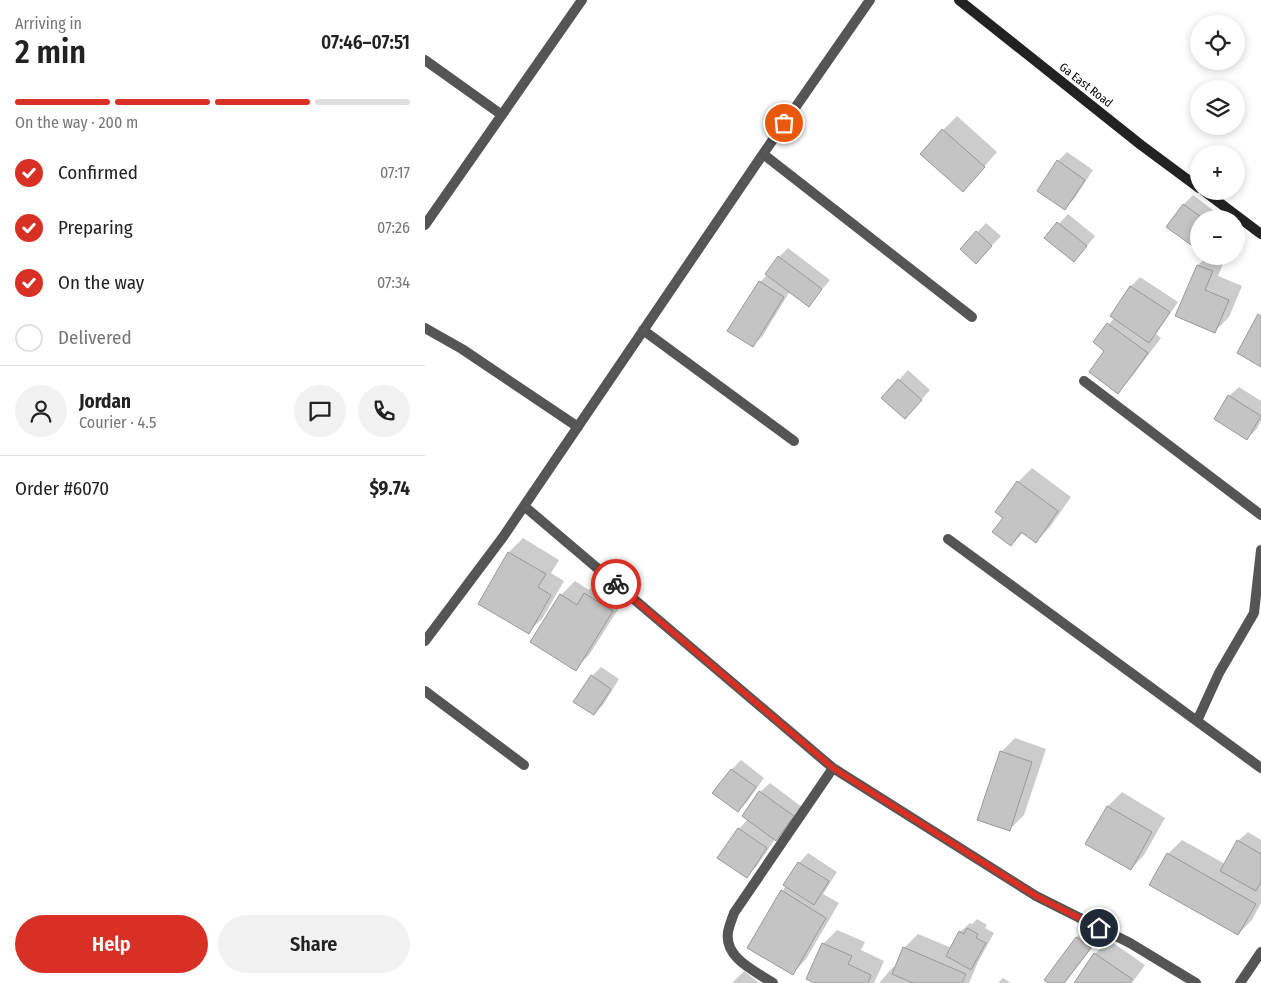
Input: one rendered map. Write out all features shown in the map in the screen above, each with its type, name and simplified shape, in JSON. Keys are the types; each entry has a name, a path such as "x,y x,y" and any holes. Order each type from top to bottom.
{"street":[{"path":"425,224 582,0"},
{"path":"425,641 524,506 870,0"},
{"name":"Ga East Road","path":"959,0 1141,145 1190,181"},
{"path":"425,60 502,115"},
{"path":"763,154 972,317"},
{"path":"1216,200 1261,234"},
{"path":"425,328 462,349 578,426"},
{"path":"643,330 794,441"},
{"path":"1084,381 1261,515"},
{"path":"524,506 833,768 1036,896 1130,943 1196,983"},
{"path":"948,539 1261,768"},
{"path":"1197,722 1219,673 1254,613 1261,550"},
{"path":"425,691 524,765"},
{"path":"773,983 736,958 729,948 728,933 734,913 833,768"},
{"path":"1240,983 1261,952"}],"building":[{"path":"942,129 985,167 963,192 920,154"},
{"path":"1057,160 1085,180 1065,210 1037,191"},
{"path":"1183,204 1191,210 1190,244 1166,227"},
{"path":"1057,222 1087,246 1074,262 1044,238"},
{"path":"976,231 992,246 976,264 960,249"},
{"path":"778,256 822,289 809,307 765,274"},
{"path":"1197,265 1213,271 1205,290 1229,300 1215,333 1175,316"},
{"path":"759,281 784,297 753,347 727,331"},
{"path":"1130,286 1170,312 1149,343 1110,316"},
{"path":"1258,314 1261,316 1261,367 1237,353"},
{"path":"1107,323 1148,353 1118,394 1089,372 1104,351 1093,342"},
{"path":"898,379 922,400 905,419 881,398"},
{"path":"1228,395 1261,416 1247,440 1214,419"},
{"path":"1017,481 1058,511 1036,543 1021,532 1011,546 992,532 1003,518 995,512"},
{"path":"508,552 546,574 538,587 551,595 529,634 478,604"},
{"path":"584,593 613,611 576,671 530,642 560,594 577,605"},
{"path":"591,675 611,689 594,715 573,702"},
{"path":"1000,751 1032,762 1010,831 977,820"},
{"path":"731,769 756,787 738,812 712,793"},
{"path":"759,791 794,816 776,841 742,816"},
{"path":"1107,806 1152,832 1131,870 1085,844"},
{"path":"738,828 767,848 747,878 717,858"},
{"path":"1237,840 1261,854 1261,882 1256,891 1220,871"},
{"path":"1167,853 1256,904 1238,935 1149,885"},
{"path":"798,862 829,881 814,905 783,885"},
{"path":"781,890 826,918 793,975 747,948"},
{"path":"967,928 978,934 976,938 986,943 971,970 946,956 959,931 964,934"},
{"path":"1076,937 1091,948 1064,983 1048,983 1044,980"},
{"path":"822,943 852,956 848,964 871,975 868,983 814,983 806,979"},
{"path":"903,947 966,974 962,983 913,983 892,974"},
{"path":"1094,953 1132,979 1129,983 1074,983"}],"way so far":[{"path":"616,584 524,506 784,123"}],"route":[{"path":"616,584 833,768 1036,896 1099,928"}]}
